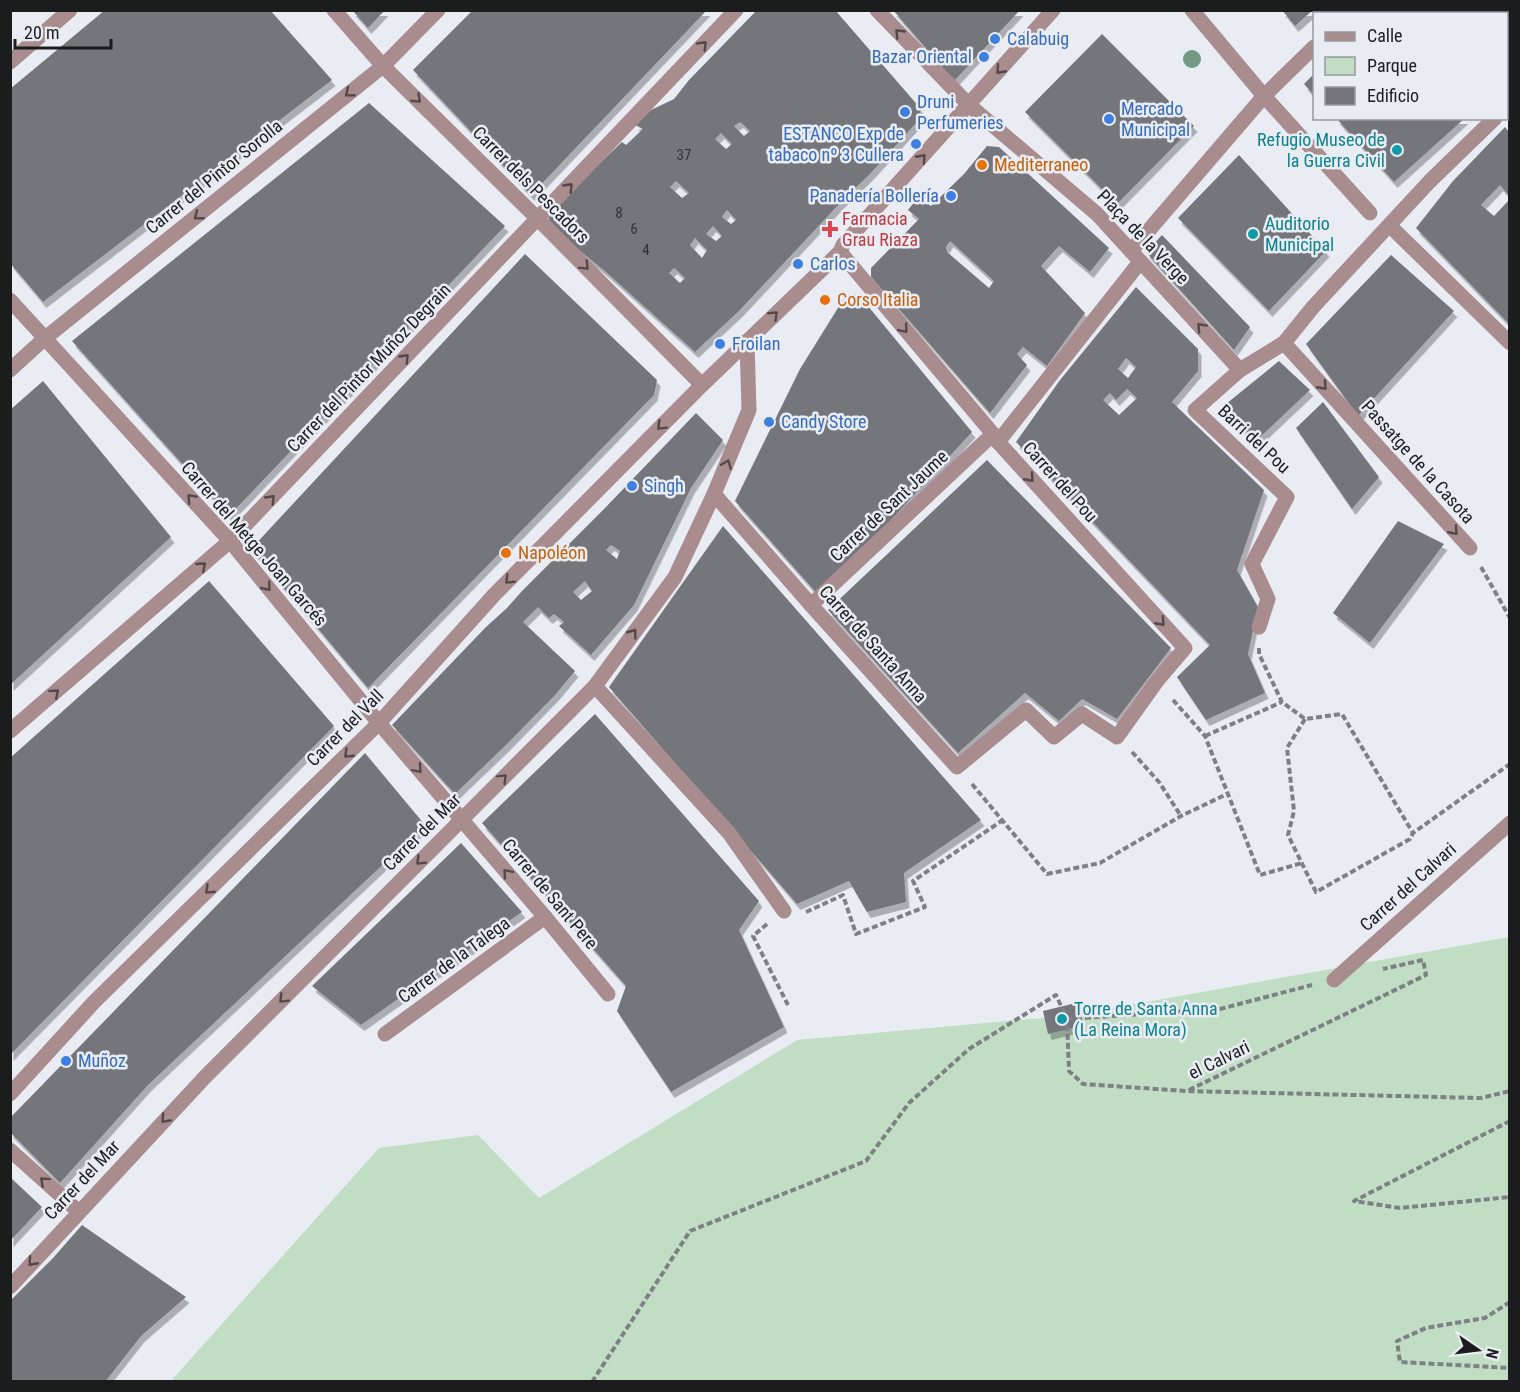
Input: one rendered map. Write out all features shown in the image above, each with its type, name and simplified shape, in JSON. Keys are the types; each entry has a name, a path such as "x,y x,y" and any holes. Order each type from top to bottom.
{"street":[{"path":"10,62 70,10"},
{"name":"Carrer dels Pescadors","path":"334,10 383,66 702,385"},
{"name":"Carrer del Pintor Sorolla","path":"10,370 44,339 383,66 438,10"},
{"name":"Carrer del Pintor Muñoz Degrain","path":"10,731 230,542 736,10"},
{"name":"Plaça de la Verge","path":"877,10 969,105 1097,214 1240,370"},
{"path":"969,105 1053,10"},
{"path":"1192,10 1264,96 1370,213"},
{"name":"Carrer de Sant Jaume","path":"811,605 996,438 1136,256 1264,96 1313,47"},
{"name":"Carrer del Vall","path":"10,1094 94,1002 379,723 494,595 702,385 840,252 843,245 969,105"},
{"path":"1240,370 1284,343 1313,307 1430,181 1493,120"},
{"path":"1390,226 1509,343"},
{"name":"Carrer del Pou","path":"840,252 996,438 1185,648 1157,681 1117,736"},
{"name":"Carrer del Metge Joan Garcés","path":"10,300 230,542 461,819"},
{"name":"Carrer del Mar","path":"10,1287 78,1211 205,1077 595,686 675,577 714,494 749,410 747,341"},
{"name":"Passatge de la Casota","path":"1284,343 1470,548"},
{"name":"Barri del Pou","path":"1240,370 1195,410 1287,496 1252,564 1268,599 1259,627"},
{"name":"Carrer de Santa Anna","path":"714,494 957,767"},
{"path":"595,686 729,833 784,911"},
{"path":"957,767 1026,710 1054,737 1082,714 1117,736"},
{"name":"Carrer de Sant Pere","path":"461,819 608,994"},
{"name":"Carrer del Calvari","path":"1334,980 1509,823"},
{"name":"Carrer de la Talega","path":"385,1034 545,917"},
{"path":"10,1150 78,1211"}],"path":[{"name":"Passatge de la Casota","path":"1470,548 1509,618"},
{"path":"1259,627 1259,654 1282,702 1305,719 1342,714 1413,833"},
{"path":"1157,681 1205,736 1260,875 1302,863"},
{"path":"1205,736 1282,702"},
{"path":"1305,719 1287,748 1294,811 1288,836 1316,892 1410,839 1413,833 1509,764"},
{"path":"1117,736 1159,782 1181,816"},
{"path":"957,767 1047,874 1100,863 1181,816 1227,794"},
{"path":"788,1005 753,936 784,911 790,919 843,895 856,934 924,908 913,881 1003,820"},
{"name":"el Calvari","path":"1186,1091 1426,975 1423,960 1379,970"},
{"path":"1067,1019 1220,1009 1334,980"},
{"path":"592,1382 690,1231 866,1161 909,1103 969,1048 1056,995 1067,1019 1069,1071 1083,1084 1186,1091"},
{"name":"el Calvari","path":"1186,1091 1481,1098 1509,1091"},
{"path":"1509,1121 1354,1201 1401,1208 1509,1197"},
{"path":"1509,1302 1485,1318 1426,1328 1397,1341 1400,1362 1509,1368"}],"green space":[{"path":"1509,937 1509,1381 170,1382 379,1148 478,1135 539,1198 797,1040 1074,1015"}],"building":[{"path":"105,10 270,10 332,80 43,302 10,263 10,89"},
{"path":"352,10 385,10 368,28"},
{"path":"473,10 707,10 531,195 413,70"},
{"path":"757,10 835,10 921,109 917,122 870,174 740,310 695,352 607,273 557,232 550,225 548,213 622,142 626,145 643,129 635,125 651,110 674,99 689,80","holes":["740,122 750,131 744,136 734,126","721,133 732,144 726,149 715,139","676,181 689,193 682,198 670,187","727,210 736,220 731,224 722,217","713,226 722,236 716,241 706,234","695,238 707,250 702,258 690,245","674,268 685,278 680,283 669,273"]},
{"path":"893,10 1020,10 954,81"},
{"path":"1282,10 1313,10 1295,26"},
{"path":"1381,10 1422,10 1424,12 1380,12"},
{"path":"1471,10 1509,10 1509,61 1508,12 1472,12"},
{"name":"Mercado Municipal","path":"1102,34 1194,126 1117,204 1025,112"},
{"name":"Refugio Museo de la Guerra Civil","path":"1313,75 1313,94 1304,84"},
{"path":"369,103 505,226 229,516 72,341"},
{"name":"Refugio Museo de la Guerra Civil","path":"1338,120 1463,120 1394,182"},
{"path":"1505,127 1509,132 1509,196 1500,185 1481,205 1494,216 1509,200 1509,324 1416,228 1453,181"},
{"path":"987,146 999,147 1109,248 1090,272 1059,246 1041,266 1085,313 1047,366 1023,347 1017,354 1027,365 990,413 871,277 871,268 919,219 908,210 919,196 931,206 964,174","holes":["950,241 994,281 989,288 947,252 946,247"]},
{"name":"Auditorio Municipal","path":"1239,155 1326,251 1269,311 1178,218"},
{"path":"1162,235 1250,327 1234,350 1146,252"},
{"path":"525,254 657,380 654,395 368,688 251,549"},
{"path":"1391,255 1454,311 1358,416 1306,344"},
{"path":"1136,287 1198,349 1198,371 1172,402 1264,490 1237,570 1258,607 1248,654 1265,693 1206,720 1177,677 1210,645 1016,442 1060,380","holes":["1126,358 1136,367 1128,378 1118,369","1127,389 1137,398 1119,415 1103,400 1110,393 1116,400"]},
{"path":"858,294 972,432 820,597 735,501 800,369 846,295"},
{"path":"1279,361 1310,390 1256,441 1221,408"},
{"path":"43,381 171,537 10,685 10,410"},
{"path":"1323,402 1379,477 1352,509 1296,428"},
{"path":"696,413 723,440 691,488 634,605 591,655 559,626 564,622 554,614 549,618 538,607 523,622 575,671 556,694 455,794 392,725","holes":["611,545 620,551 617,559 606,550","585,581 592,591 581,600 573,592"]},
{"path":"987,460 1171,648 1117,719 1082,699 1059,721 1025,693 958,753 828,610"},
{"path":"1398,521 1444,544 1370,643 1333,613"},
{"path":"723,526 981,820 904,873 906,902 867,912 849,881 797,904 609,687"},
{"path":"209,581 334,726 10,1055 10,758"},
{"path":"595,714 759,901 739,930 784,1027 671,1092 617,1011 626,986 482,823"},
{"path":"365,753 425,825 148,1085 60,1183 10,1132 10,1118"},
{"path":"461,843 522,912 361,1025 312,986"},
{"name":"Torre de Santa Anna (La Reina Mora)","path":"1076,1003 1081,1026 1048,1034 1043,1011"},
{"path":"10,1177 42,1207 10,1241"},
{"path":"82,1225 186,1297 141,1336 105,1382 10,1382 10,1301"}],"place":[{"name":"Calabuig","path":"995,39"},
{"name":"Bazar Oriental","path":"984,57"},
{"name":"Druni Perfumeries","path":"905,112"},
{"name":"Mercado Municipal","path":"1109,119"},
{"name":"ESTANCO Exp de tabaco nº 3 Cullera","path":"916,144"},
{"name":"Refugio Museo de la Guerra Civil","path":"1397,150"},
{"name":"Mediterraneo","path":"982,165"},
{"name":"Panadería Bollería","path":"951,196"},
{"name":"Farmacia Grau Riaza","path":"830,229"},
{"name":"Auditorio Municipal","path":"1253,234"},
{"name":"Carlos","path":"798,264"},
{"name":"Corso Italia","path":"825,300"},
{"name":"Froilan","path":"720,344"},
{"name":"Candy Store","path":"769,422"},
{"name":"Singh","path":"632,486"},
{"name":"Napoléon","path":"506,553"},
{"name":"Torre de Santa Anna (La Reina Mora)","path":"1062,1019"},
{"name":"Muñoz","path":"66,1061"}]}
